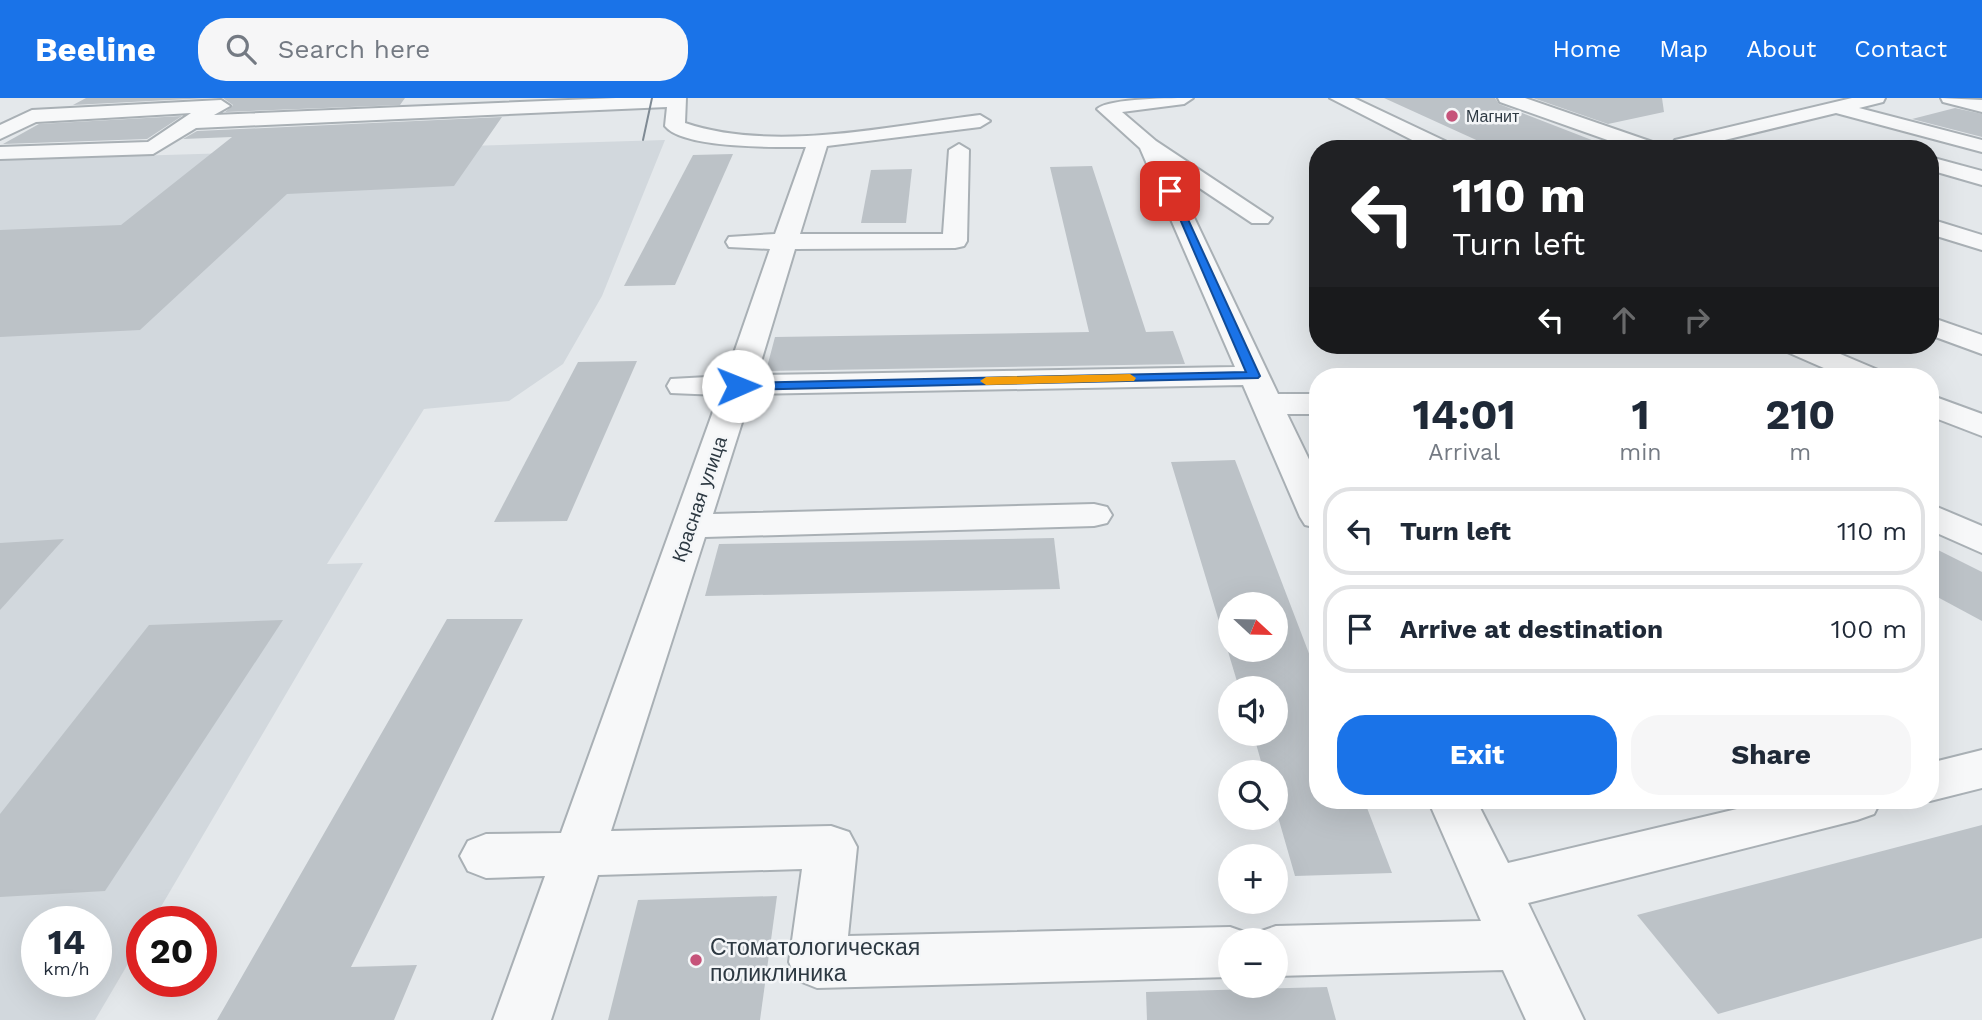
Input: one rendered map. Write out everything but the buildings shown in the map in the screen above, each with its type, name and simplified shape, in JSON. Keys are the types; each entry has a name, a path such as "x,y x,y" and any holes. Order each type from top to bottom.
{"street":[{"path":"0,133 32,116 383,98"},
{"path":"1111,104 1184,98"},
{"path":"1339,98 1427,140"},
{"path":"1507,98 1628,140"},
{"path":"1803,98 1979,146"},
{"path":"1714,140 1876,98"},
{"path":"1950,98 1982,106"},
{"path":"192,122 677,99 675,126 702,137 731,142 818,141 980,121"},
{"path":"1111,104 1149,145 1260,218"},
{"path":"0,153 153,148 214,107"},
{"name":"Красная улица","path":"523,1020 738,386 818,141"},
{"path":"1149,145 1260,390 1308,477"},
{"path":"1939,158 1979,146"},
{"path":"738,242 955,241 959,150"},
{"path":"1939,164 1982,178"},
{"path":"1939,229 1982,243"},
{"path":"1939,328 1982,345"},
{"path":"1816,354 1848,368"},
{"path":"682,386 1260,390 1309,402"},
{"path":"1939,408 1982,426"},
{"path":"690,526 1094,515"},
{"path":"1939,520 1982,541"},
{"path":"1939,780 1982,769"},
{"path":"1456,809 1555,1020"},
{"path":"1494,889 1820,809"},
{"path":"485,856 831,847 817,962 1218,952"},
{"path":"1288,951 1520,945"}],"shaded area":[{"path":"665,140 602,296 563,364 509,401 424,409 327,564 363,563 161,906 126,906 126,967 112,991 112,906 21,906 21,997 109,997 95,1020 0,1020 0,160"}],"tram line":[{"path":"643,140 652,98"}],"slow traffic":[{"path":"986,381 1130,378"}],"place":[{"name":"Магнит","path":"1452,116"},
{"name":"Стоматологическая поликлиника","path":"696,960"}],"route":[{"path":"738,386 1254,376 1170,191"}]}
